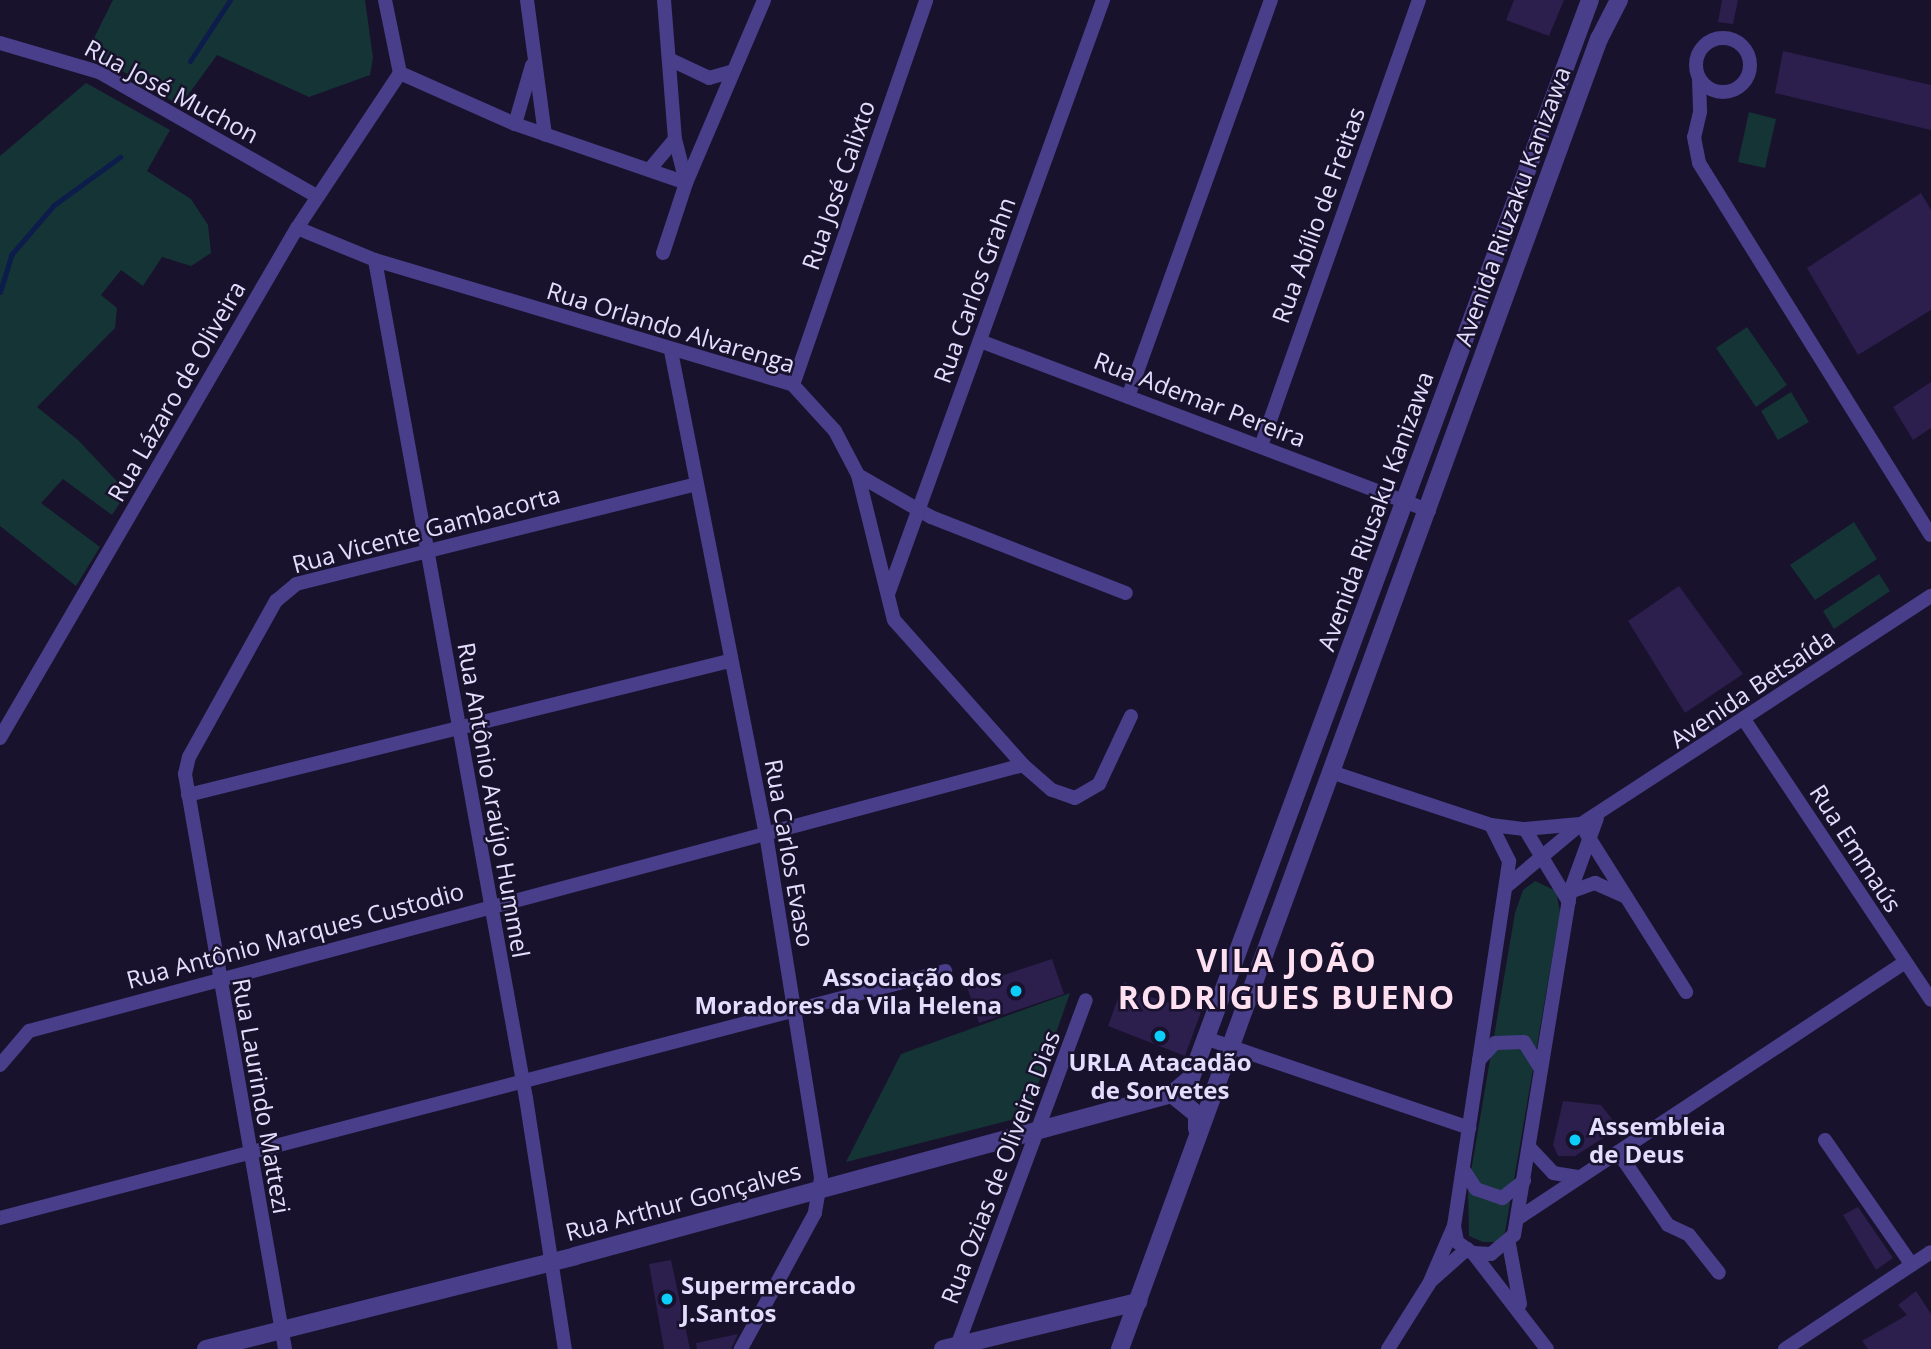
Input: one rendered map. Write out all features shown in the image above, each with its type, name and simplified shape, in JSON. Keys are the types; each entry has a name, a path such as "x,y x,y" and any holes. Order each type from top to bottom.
{"street":[{"path":"385,0 400,73 514,124 686,183"},
{"path":"527,0 545,135"},
{"path":"664,0 676,139 686,183"},
{"path":"663,253 686,183 764,0"},
{"name":"Rua José Calixto","path":"793,385 926,0"},
{"name":"Rua Carlos Grahn","path":"887,596 1103,0"},
{"path":"1128,397 1271,0"},
{"name":"Rua Abílio de Freitas","path":"1261,446 1419,0"},
{"name":"Avenida Riusaku Kanizawa","path":"1208,1039 1590,0"},
{"name":"Avenida Riuzaku Kanizawa","path":"1120,1349 1197,1129 1334,773 1599,39 1619,0"},
{"path":"1700,113 1722,93 1739,88 1749,72 1748,54 1736,41 1718,38 1702,46 1695,63 1699,80 1700,113 1694,137 1699,163 1931,535"},
{"name":"Rua José Muchon","path":"0,43 99,72 316,196"},
{"path":"514,124 530,82 533,47"},
{"path":"671,60 709,78 733,71"},
{"name":"Rua Lázaro de Oliveira","path":"0,738 316,196 400,73"},
{"path":"1699,80 1722,93"},
{"path":"650,169 676,139"},
{"name":"Rua Orlando Alvarenga","path":"297,228 375,260 671,351 793,385 835,431 858,475 894,620 1023,765 1063,797 1075,798 1099,784 1131,716"},
{"name":"Rua Antônio Araújo Hummel","path":"375,260 424,549 523,1085 565,1349"},
{"name":"Rua Ademar Pereira","path":"980,341 1405,502"},
{"name":"Rua Carlos Evaso","path":"671,351 729,661 766,834 822,1188 815,1213 741,1349"},
{"path":"858,475 918,511 1126,593"},
{"name":"Rua Vicente Gambacorta","path":"186,768 284,591 424,549 696,484"},
{"path":"1405,502 1429,511"},
{"name":"Avenida Betsaída","path":"1581,830 1931,596"},
{"path":"188,795 729,661"},
{"name":"Rua Emmaús","path":"1745,721 1931,1000"},
{"name":"Rua Antônio Marques Custodio","path":"0,1065 29,1031 1023,765"},
{"name":"Rua Laurindo Mattezi","path":"186,768 188,795 249,1156 285,1349"},
{"path":"1334,773 1491,825 1525,829 1581,830"},
{"path":"1388,1349 1429,1284 1454,1226 1507,886 1509,861 1491,825"},
{"path":"1525,829 1543,851 1569,897"},
{"path":"1507,886 1543,851 1581,830"},
{"path":"1523,1312 1509,1244 1525,1181 1581,830"},
{"path":"1581,830 1632,901 1686,992"},
{"path":"1507,886 1537,870 1558,881"},
{"path":"1569,897 1595,883 1632,901"},
{"path":"1517,1219 1905,962"},
{"path":"0,1219 523,1085 945,971"},
{"name":"Rua Ozias de Oliveira Dias","path":"952,1348 1042,1127 1086,1000"},
{"path":"1197,1129 1196,1114 1172,1094 1191,1078 1208,1039 1469,1128"},
{"path":"1479,1060 1495,1043 1524,1042 1541,1070"},
{"name":"Rua Arthur Gonçalves","path":"206,1349 551,1262 1172,1094"},
{"path":"1825,1140 1912,1265"},
{"path":"1530,1148 1553,1173 1580,1177"},
{"path":"1618,1153 1668,1225 1689,1234 1719,1273"},
{"path":"1462,1167 1476,1189 1502,1198 1525,1181"},
{"path":"1454,1226 1457,1242 1470,1251 1523,1312 1547,1349"},
{"path":"1429,1284 1470,1251 1491,1254 1509,1244"},
{"path":"1785,1349 1931,1252"},
{"path":"952,1348 1138,1302"}],"green space":[{"path":"113,0 365,0 373,58 370,75 309,97 217,55 180,106 88,50"},
{"path":"86,83 170,130 147,171 191,199 208,225 211,253 191,266 162,257 143,286 121,270 101,295 117,308 115,328 37,407 78,440 127,492 112,515 63,479 41,503 100,547 76,586 0,526 0,156"},
{"path":"1749,112 1776,119 1765,168 1738,162"},
{"path":"1747,327 1787,385 1756,407 1716,348"},
{"path":"1791,392 1809,422 1778,440 1761,411"},
{"path":"1854,522 1877,559 1815,600 1790,565"},
{"path":"1879,574 1890,591 1834,629 1823,611"},
{"path":"1535,881 1556,891 1560,912 1505,1232 1498,1242 1483,1242 1469,1236 1468,1189 1515,913 1523,890"},
{"path":"1070,993 1027,1116 846,1162 901,1054"}],"building":[{"path":"1514,0 1564,0 1549,36 1506,20"},
{"path":"1722,0 1738,0 1733,24 1718,22"},
{"path":"1783,51 1931,85 1931,130 1775,93"},
{"path":"1921,193 1931,210 1931,310 1858,355 1807,268"},
{"path":"1931,382 1931,428 1913,440 1893,407"},
{"path":"1679,586 1743,674 1685,713 1628,621"},
{"name":"Associação dos Moradores da Vila Helena","path":"1052,959 1064,994 979,1023 967,987"},
{"path":"1124,982 1138,987 1137,993 1201,1012 1185,1056 1108,1026"},
{"path":"1563,1101 1601,1105 1619,1128 1575,1156 1558,1156 1553,1145"},
{"path":"1858,1207 1893,1258 1876,1270 1843,1215"},
{"name":"Supermercado J.Santos","path":"671,1260 690,1349 664,1349 649,1264"},
{"path":"1916,1291 1931,1314 1931,1349 1868,1349 1862,1341 1907,1315 1898,1305"},
{"path":"738,1334 731,1349 697,1349 696,1343"}],"waterway":[{"path":"190,61 230,0"},
{"path":"0,292 11,255 54,205 120,157"}],"place":[{"name":"Associação dos Moradores da Vila Helena","path":"1016,991"},
{"name":"URLA Atacadão de Sorvetes","path":"1160,1036"},
{"name":"Assembleia de Deus","path":"1575,1140"},
{"name":"Supermercado J.Santos","path":"667,1299"}],"district":[{"name":"VILA JOÃO RODRIGUES BUENO","path":"1287,980"}]}
